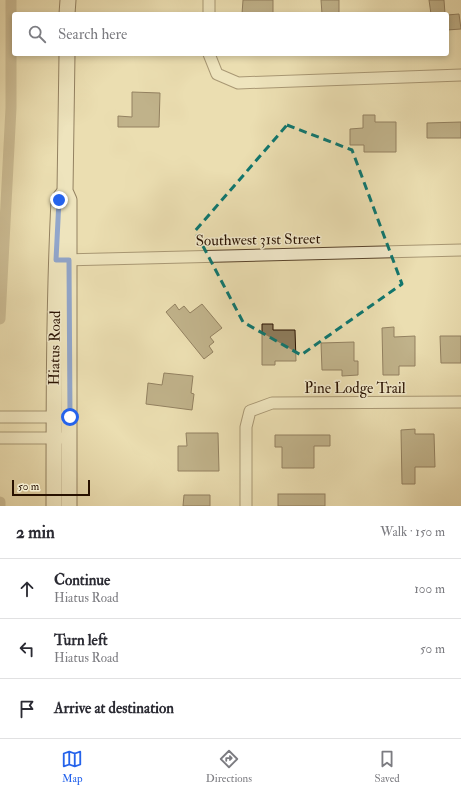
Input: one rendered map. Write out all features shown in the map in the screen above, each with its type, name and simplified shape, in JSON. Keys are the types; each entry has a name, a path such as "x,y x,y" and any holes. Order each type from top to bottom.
{"street":[{"path":"67,12 68,0"},
{"path":"209,0 209,12"},
{"name":"Hiatus Road","path":"54,506 61,438 70,417 59,200 65,191 67,56"},
{"path":"210,56 217,74 238,83 461,76"},
{"name":"Southwest 31st Street","path":"63,260 461,250"},
{"name":"Hiatus Road","path":"63,260 53,418 61,438 69,506"},
{"name":"Pine Lodge Trail","path":"246,506 246,427 250,411 272,404 461,402"},
{"path":"0,417 70,417"},
{"path":"0,438 61,438"}],"highlighted area":[{"path":"287,125 352,150 402,284 301,355 243,322 195,231"}],"building":[{"path":"243,0 273,0 273,12 242,12"},
{"path":"321,0 339,0 339,12 322,12"},
{"path":"429,0 444,0 445,12 431,12"},
{"path":"459,14 461,29 449,30 449,15"},
{"path":"132,92 160,93 159,127 118,127 118,116 132,117"},
{"path":"363,115 375,115 375,122 396,122 396,152 364,152 364,145 350,145 350,129 363,128"},
{"path":"461,122 461,138 427,138 427,123"},
{"path":"175,304 179,310 184,306 190,313 202,304 222,328 210,337 214,342 209,346 213,352 204,359 166,312"},
{"path":"262,324 273,324 273,330 295,330 296,361 275,361 275,365 262,365"},
{"path":"394,327 394,337 415,336 415,366 399,366 399,375 383,375 382,328"},
{"path":"440,336 461,336 461,363 441,363"},
{"path":"354,342 354,361 358,361 358,375 342,376 342,370 322,370 321,343"},
{"path":"164,373 193,376 191,393 194,394 192,410 146,404 148,383 162,385"},
{"path":"415,429 415,434 434,434 435,467 415,467 415,484 402,484 401,430"},
{"path":"186,433 218,433 219,471 178,471 178,446 187,446"},
{"path":"275,435 330,435 330,446 314,446 314,468 282,468 282,447 275,447"},
{"path":"278,494 325,494 325,506 278,506"},
{"path":"184,495 210,495 210,506 183,506"}],"waterway":[{"path":"0,319 11,108 11,0"}],"route":[{"path":"59,200 56,260 69,260 70,417"}]}
